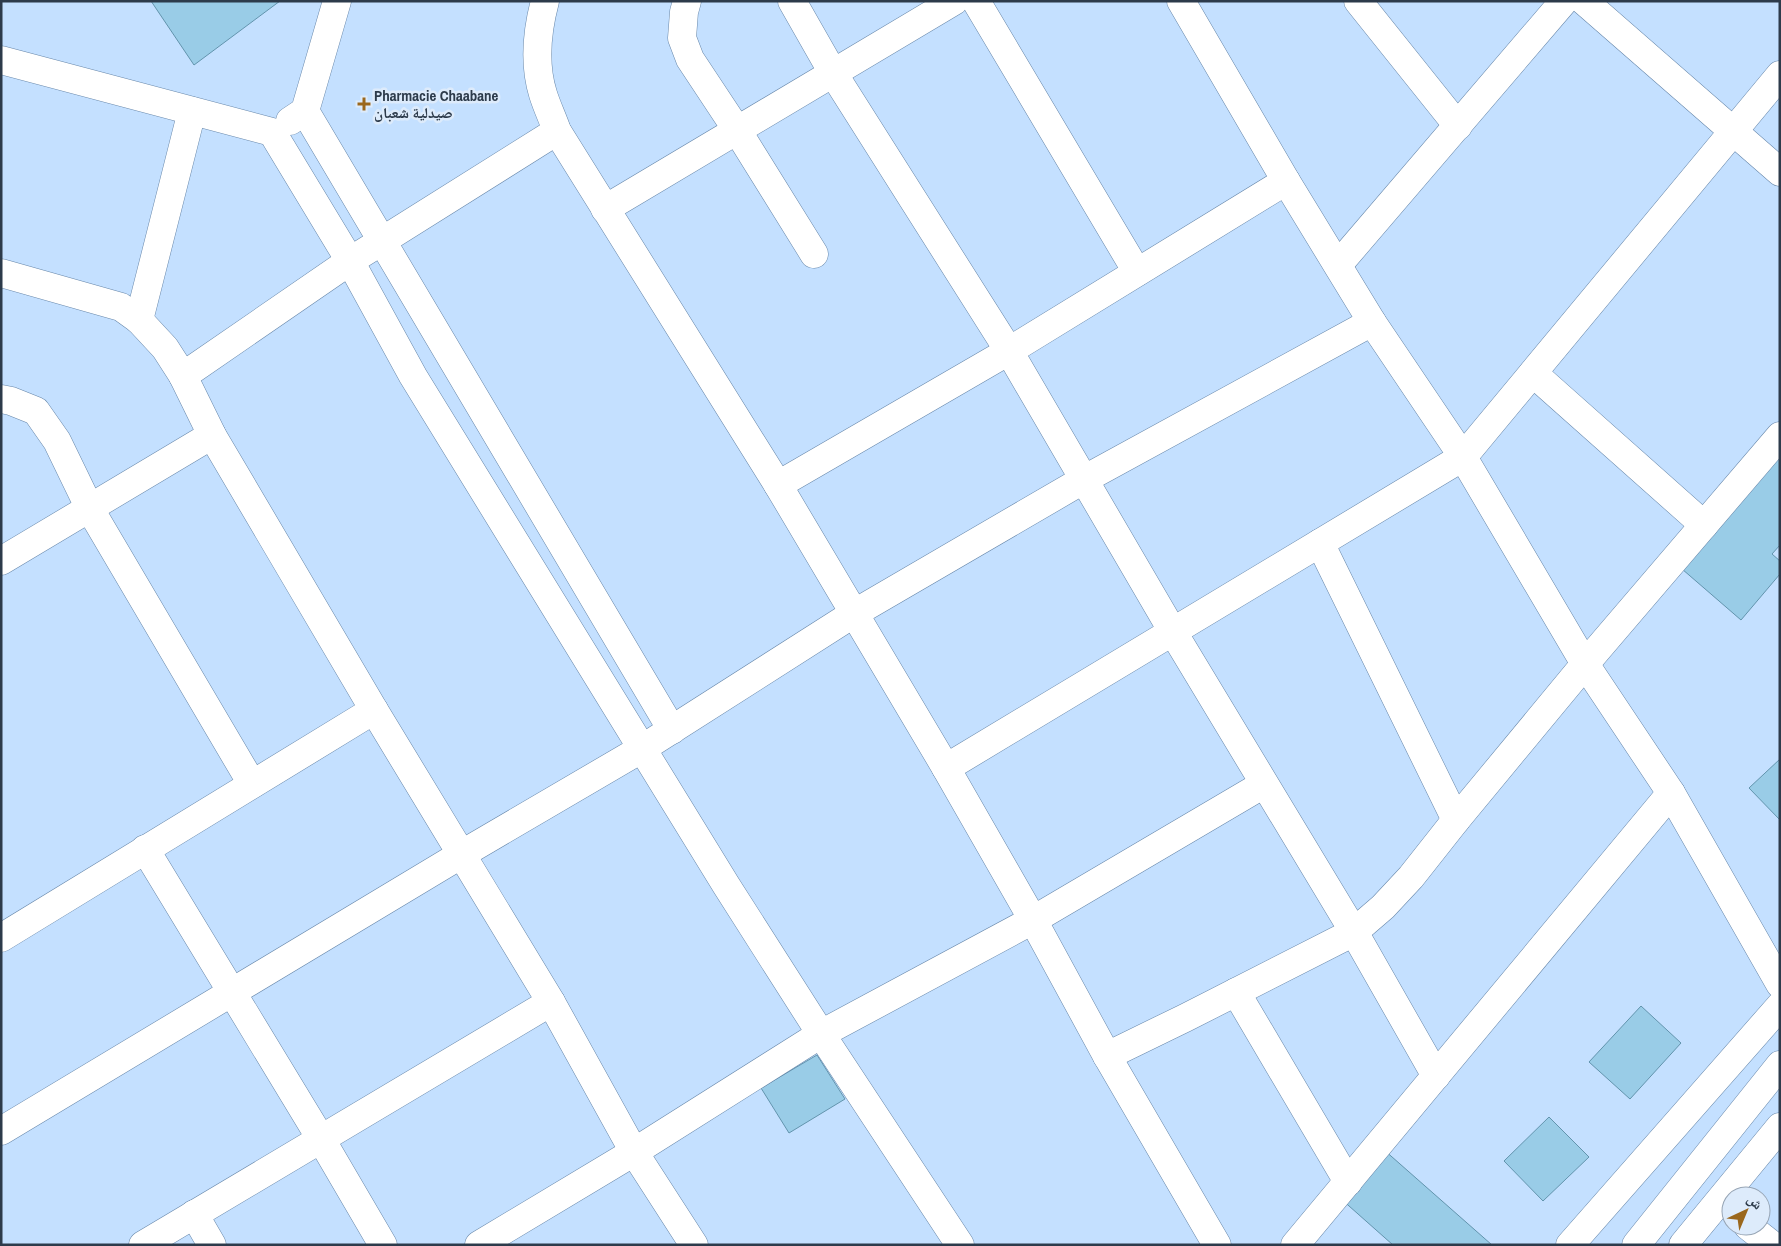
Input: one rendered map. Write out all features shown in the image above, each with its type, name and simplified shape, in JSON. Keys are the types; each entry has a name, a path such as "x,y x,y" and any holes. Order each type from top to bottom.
{"main road":[{"path":"272,132 305,111 337,1"},
{"path":"545,1 539,24 538,64 542,93 557,131 778,485 946,768 1033,920 1107,1056 1217,1245"},
{"path":"687,1 682,38 690,59 737,130 814,254"},
{"path":"792,1 833,73 1009,351 1173,632 1354,932 1436,1076"},
{"path":"605,209 954,1"},
{"path":"976,1 1137,272"},
{"path":"1181,1 1286,181 1372,322 1463,457 1585,664 1671,792 1780,984"},
{"path":"1358,1 1458,126"},
{"path":"1338,265 1564,1"},
{"path":"1584,1 1780,172"},
{"path":"1,60 272,132 350,261 413,376 726,885 821,1034 960,1245"},
{"path":"946,768 1463,457 1780,75"},
{"path":"139,320 192,111"},
{"path":"305,111 672,730"},
{"path":"183,376 350,261 557,131"},
{"path":"778,485 1009,351 1286,181"},
{"path":"1,273 121,307 139,320 165,348 183,376 212,435 374,710 551,1002 634,1152 694,1245"},
{"path":"1,1131 672,730 853,614 1083,480 1372,322"},
{"path":"1533,373 1704,524"},
{"path":"1,399 36,411 57,441 90,508 252,784"},
{"path":"1,561 212,435"},
{"path":"1107,1056 1354,932 1383,907 1412,877 1456,820 1585,664 1780,436"},
{"path":"1320,543 1456,820"},
{"path":"1,938 374,710"},
{"path":"480,1245 634,1152 821,1034 1033,920 1264,784"},
{"path":"1296,1245 1671,792"},
{"path":"145,849 383,1245"},
{"path":"1236,992 1348,1182"},
{"path":"143,1245 551,1002"},
{"path":"1570,1245 1780,1006"},
{"path":"1636,1245 1780,1065"},
{"path":"1739,1186 1780,1127"},
{"path":"1684,1245 1721,1211"},
{"path":"194,1214 212,1245"},
{"path":"1761,1236 1772,1245"}],"building":[{"path":"151,1 280,1 194,65"},
{"path":"1780,457 1780,545 1772,554 1780,561 1780,574 1741,620 1682,569"},
{"path":"1780,759 1780,820 1749,788"},
{"path":"1641,1006 1681,1043 1630,1099 1589,1062"},
{"path":"817,1055 845,1099 789,1133 761,1088"},
{"path":"1549,1117 1589,1157 1543,1201 1504,1161"},
{"path":"1383,1149 1492,1245 1393,1245 1340,1198"}],"place":[{"name":"Pharmacie Chaabane صيدلية شعبان","path":"364,104"}]}
